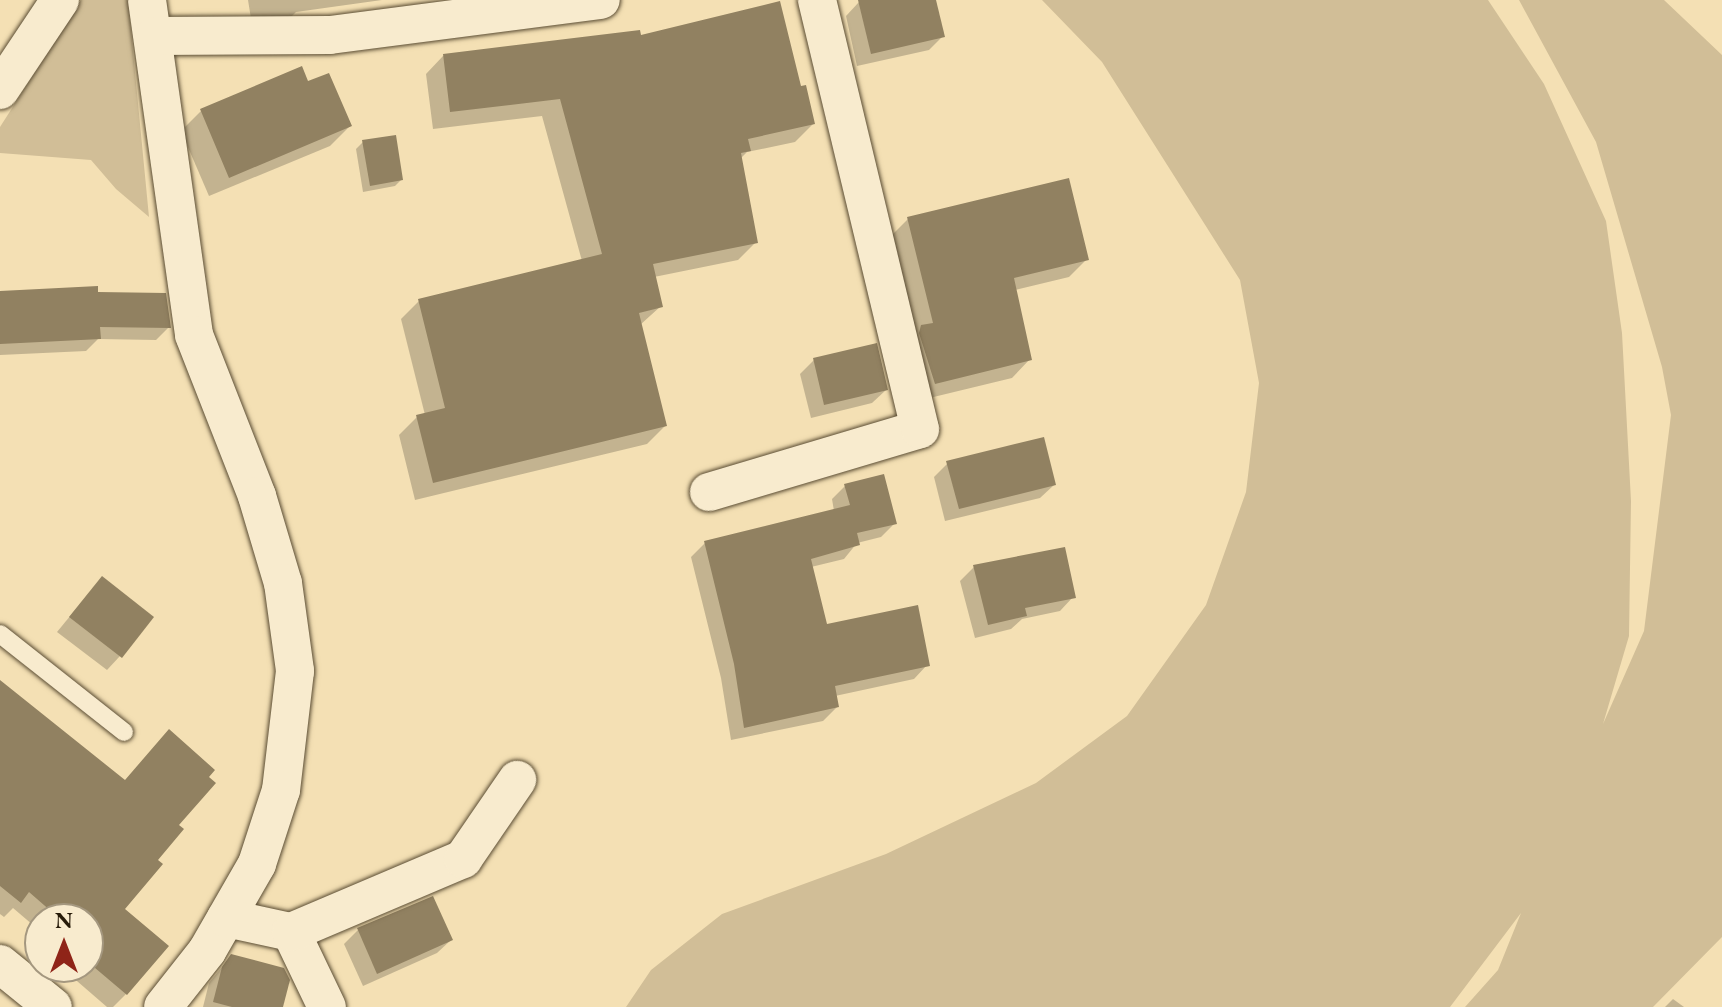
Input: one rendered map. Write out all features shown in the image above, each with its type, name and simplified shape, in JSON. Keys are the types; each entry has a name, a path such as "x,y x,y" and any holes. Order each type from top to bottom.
{"street":[{"path":"0,90 60,0"},
{"path":"163,1007 207,951 257,864 281,790 295,671 283,583 257,496 194,335 151,18 330,35 601,0"},
{"path":"709,492 920,429 817,0"},
{"path":"226,918 291,932 463,859 517,780"},
{"path":"291,932 327,1007"},
{"path":"0,964 53,1007"}],"lane":[{"path":"0,634 124,732"}],"shaded area":[{"path":"81,0 128,0 149,217 116,189 91,160 0,153 0,127"},
{"path":"1042,0 1488,0 1544,84 1606,221 1622,333 1631,501 1629,636 1603,724 1644,631 1671,415 1662,367 1596,142 1519,0 1664,0 1722,55 1722,937 1653,1007 1465,1007 1498,970 1521,913 1450,1007 626,1007 651,970 722,914 886,854 1036,783 1127,716 1206,605 1246,492 1259,383 1240,280 1102,62"}],"building":[{"path":"858,0 936,0 945,37 871,54"},
{"path":"780,1 801,86 806,85 815,124 748,139 751,151 741,153 758,243 653,264 663,307 639,313 667,426 433,483 416,415 445,408 418,299 602,254 560,99 450,112 443,54 640,30 641,35"},
{"path":"302,66 308,81 329,73 352,126 229,178 200,109"},
{"path":"396,135 403,180 370,186 362,140"},
{"path":"1069,178 1089,260 1014,278 1032,360 935,384 919,333 921,325 933,323 907,217"},
{"path":"98,286 98,292 166,293 171,328 100,327 101,339 0,344 0,291"},
{"path":"877,343 888,390 824,405 813,358"},
{"path":"1044,437 1056,485 959,509 946,461"},
{"path":"884,474 897,524 857,533 860,545 811,559 827,624 918,605 930,666 835,686 839,707 744,728 734,664 704,541 850,505 844,484"},
{"path":"1065,547 1076,598 1025,608 1027,616 988,625 973,565"},
{"path":"102,576 154,617 122,658 69,617"},
{"path":"0,680 125,780 169,729 215,770 209,777 216,783 179,825 184,829 158,860 163,864 125,909 169,946 127,995 104,976 104,903 42,903 29,892 21,903 0,886"},
{"path":"433,896 453,940 377,974 357,928"},
{"path":"231,954 284,968 290,980 283,1007 232,1007 213,1002 222,967"}]}
